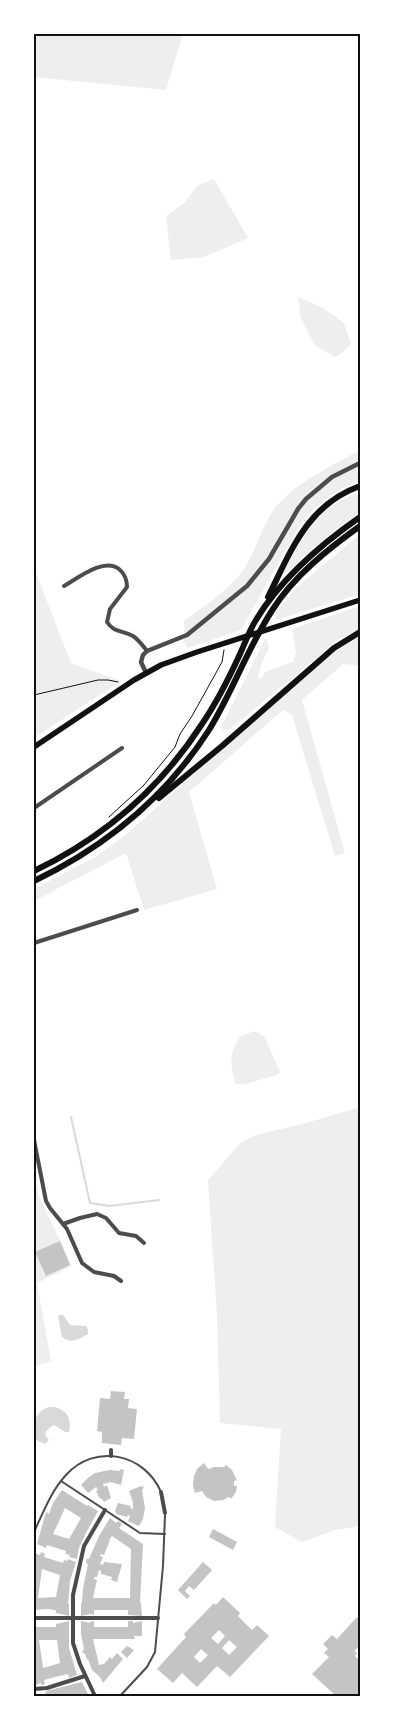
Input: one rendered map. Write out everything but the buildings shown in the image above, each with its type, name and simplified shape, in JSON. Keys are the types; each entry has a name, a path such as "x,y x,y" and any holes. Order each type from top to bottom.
{"highway":[{"path":"34,871 77,848 112,824 146,793 171,766 209,714 293,546 306,524 329,502 360,486"},
{"path":"256,620 278,589 293,572 360,517"},
{"path":"138,813 168,783 204,737 264,623 282,595 309,568 360,526"},
{"path":"34,881 93,848 118,830 188,774 334,648 360,632"}],"main road":[{"path":"34,747 146,673 180,658 360,600"}],"street":[{"path":"146,673 141,662 147,651 187,635 246,586 264,566 306,499 332,477 360,463"},
{"path":"64,586 101,566 108,565 121,571 127,580 127,587 110,609 107,622 116,631 132,635 147,651"},
{"path":"34,808 122,748"},
{"path":"34,943 137,910"},
{"path":"34,1140 46,1201 63,1224 82,1263 94,1272 114,1276 121,1281"},
{"path":"63,1224 97,1214 106,1218 119,1233 136,1236 144,1243"},
{"path":"110,1456 111,1450"},
{"path":"161,1492 165,1513"},
{"path":"95,1696 85,1676 73,1642 73,1595 84,1546 105,1510"},
{"path":"34,1618 158,1618"},
{"path":"34,1689 47,1688 85,1676"}],"lane":[{"path":"34,1532 61,1480 81,1462 96,1457 128,1458 139,1465 155,1480 161,1492"},
{"path":"61,1480 140,1533 165,1534"},
{"path":"120,1696 152,1659 157,1644 165,1513"},
{"path":"34,1526 39,1521"}],"path":[{"path":"109,816 144,785 175,747 180,734 222,662 224,650"},
{"path":"34,695 103,680 119,683 125,687"}],"shaded area":[{"path":"34,34 183,34 166,90 34,77"},
{"path":"214,179 248,238 204,257 171,260 166,216 184,203 197,186"},
{"path":"298,297 323,308 344,323 351,344 342,353 334,357 315,345 301,318"},
{"path":"360,450 360,481 327,498 300,525 241,630 188,648 184,641 184,621 232,584 248,562 266,522 275,508 293,490"},
{"path":"360,492 360,512 331,533 282,576 312,525 332,506"},
{"path":"360,534 360,594 276,620 276,612 296,588"},
{"path":"34,568 71,663 121,681 34,738"},
{"path":"360,606 360,629 339,639 229,730 223,730 222,725 266,638 269,648 261,665 258,678 261,679 266,671 293,662 296,652 292,629"},
{"path":"360,634 360,666 343,664 302,700 345,853 335,856 292,715 283,710 189,792 217,889 144,910 126,853 34,901 34,889 97,856 123,837 310,672"},
{"path":"254,1031 264,1036 280,1072 277,1075 245,1084 236,1084 231,1066 233,1049 240,1037"},
{"path":"360,1107 360,1526 335,1530 302,1542 275,1527 281,1429 220,1423 217,1316 208,1180 240,1143 256,1135"},
{"path":"34,1173 39,1196 72,1266 37,1283 51,1361 34,1367"},
{"path":"63,1315 70,1325 86,1326 88,1334 72,1340 62,1337 58,1316"},
{"path":"49,1407 59,1408 63,1411 68,1417 70,1427 69,1432 65,1432 54,1425 51,1427 45,1435 49,1440 45,1444 34,1439 35,1424 40,1412"}],"waterway":[{"path":"71,1117 90,1203 109,1206 159,1200"}]}
